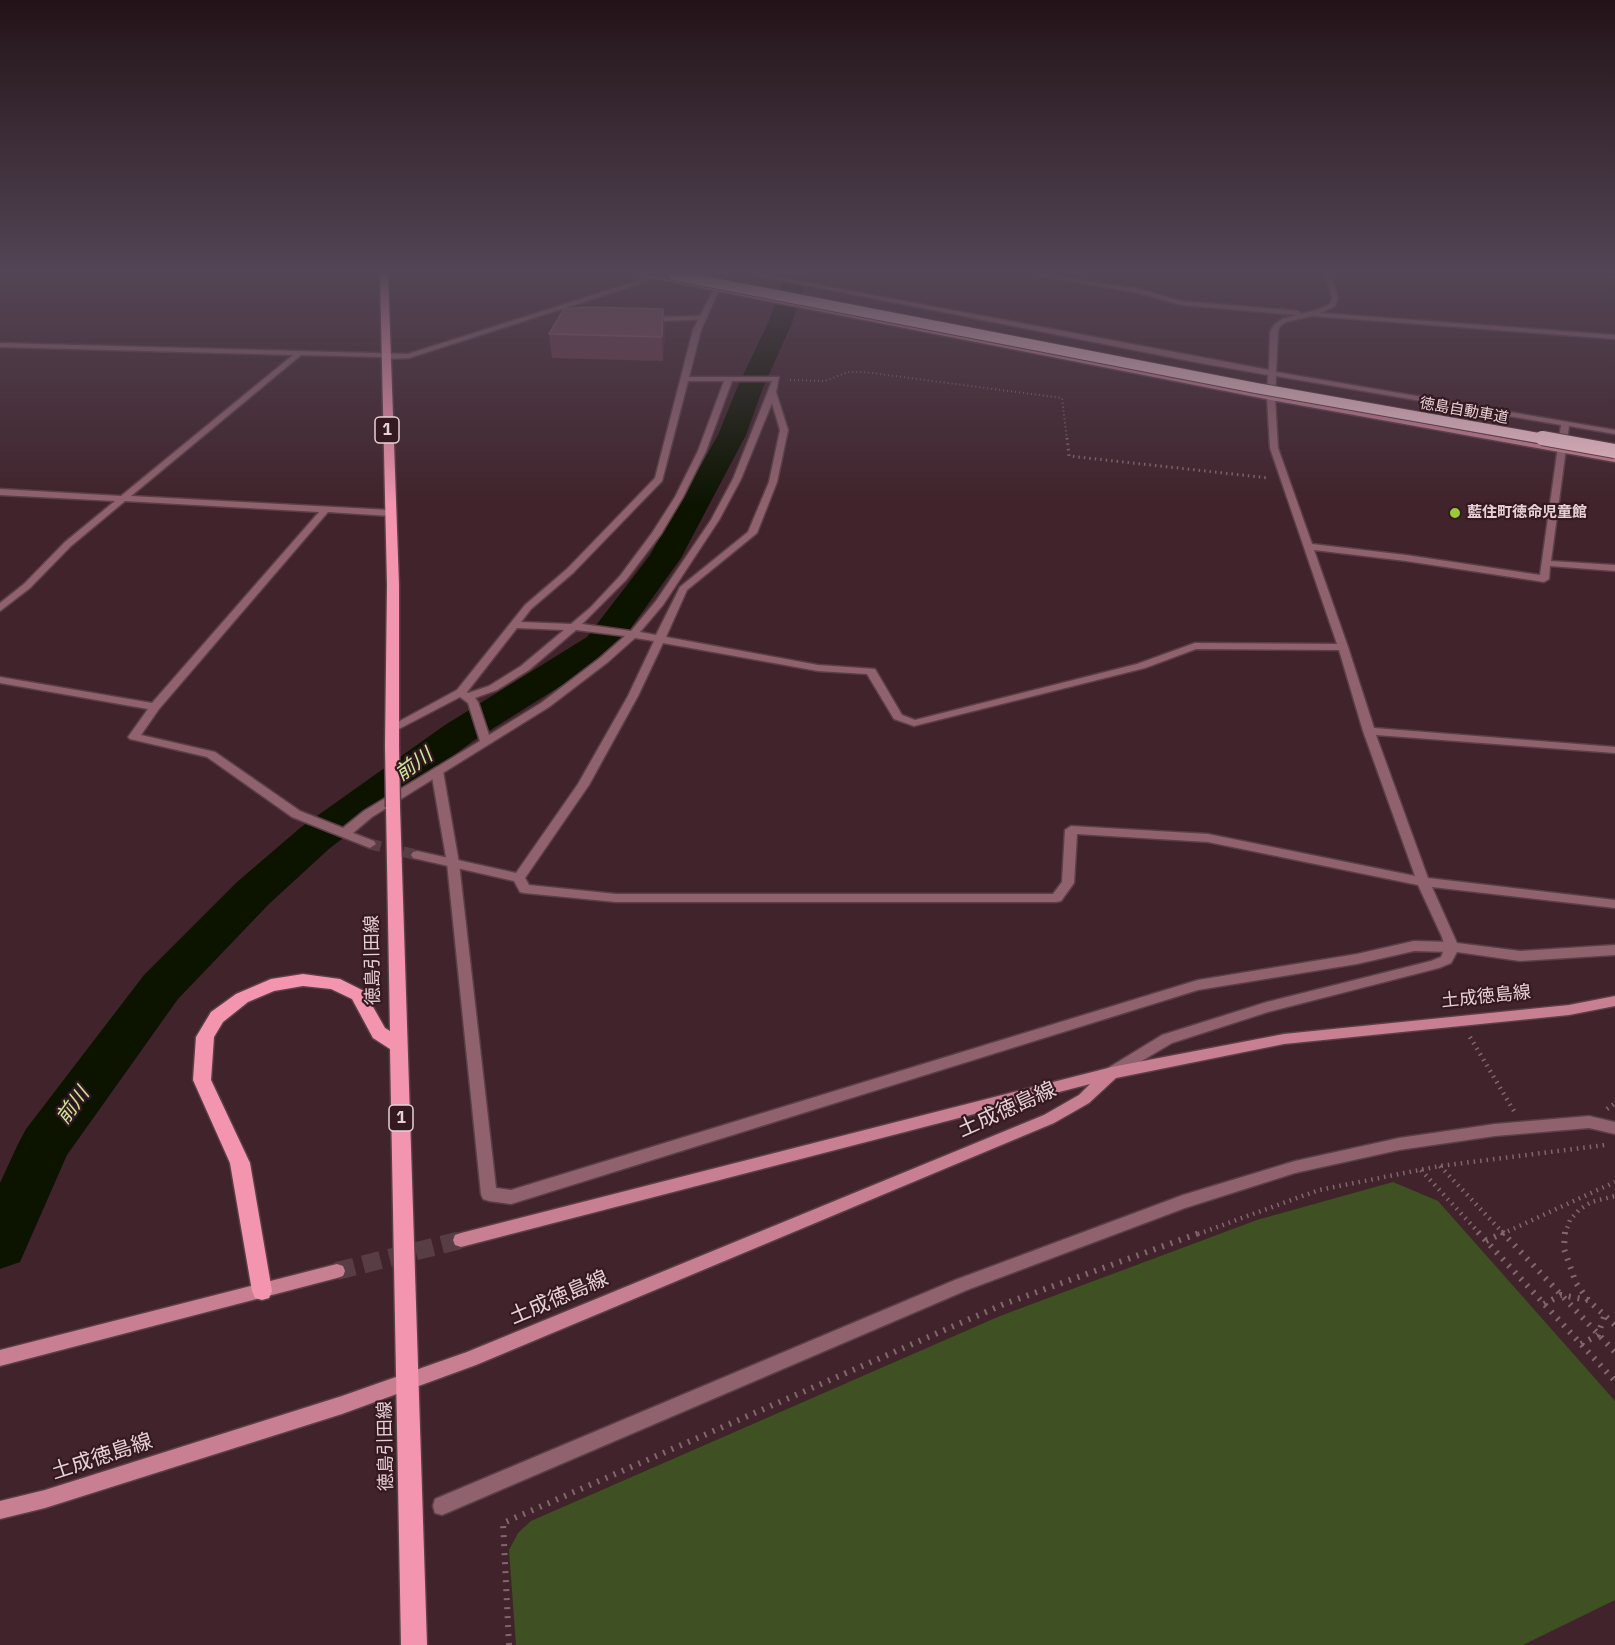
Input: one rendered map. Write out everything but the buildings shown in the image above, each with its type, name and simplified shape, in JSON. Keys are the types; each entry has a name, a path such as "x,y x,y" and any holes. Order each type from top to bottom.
{"highway":[{"name":"徳島自動車道","path":"1071,352 1279,392 1615,451"}],"main road":[{"name":"徳島引田線","path":"385,352 393,585 391,729 414,1645"},
{"path":"1033,352 1271,398 1615,460"},
{"path":"262,1291 240,1163 202,1080 205,1037 217,1017 242,998 271,985 303,980 334,983 358,995 379,1033 399,1045"},
{"name":"土成徳島線","path":"461,1240 1112,1073 1284,1039 1569,1010 1615,1002"},
{"name":"土成徳島線","path":"0,1510 68,1492 330,1409 522,1338 1049,1119 1084,1099 1112,1073"},
{"path":"0,1358 337,1271"}],"street":[{"path":"224,352 385,356 421,352"},
{"path":"467,697 513,625 528,607 570,571 659,479 691,352"},
{"path":"1156,352 1271,374 1615,432"},
{"path":"1112,1073 1167,1039 1267,1007 1434,965 1446,960 1452,947 1423,882 1369,731 1343,647 1274,448 1271,398 1273,352"},
{"path":"0,609 27,586 68,544 298,354"},
{"path":"343,832 485,739 545,705 630,634 666,595 715,520 737,479 772,392 774,379 685,379"},
{"path":"391,729 493,688 525,668 592,610 623,578 673,506 702,451 731,379"},
{"path":"519,878 584,786 633,696 683,589 752,533 773,482 784,430 772,392"},
{"path":"1307,546 1544,579 1565,423"},
{"path":"0,492 390,513"},
{"path":"326,509 155,707 134,737 211,754 296,814 370,844"},
{"path":"1546,562 1615,568"},
{"path":"513,625 575,627 662,638 818,668 871,671 898,717 914,723 1141,666 1195,646 1343,647"},
{"path":"0,680 155,707"},
{"path":"467,697 485,739"},
{"path":"1369,731 1615,750"},
{"path":"437,771 453,863 489,1194 511,1197 1198,985 1357,959 1414,946 1452,947 1520,956 1615,950"},
{"path":"519,878 524,889 616,898 1056,898 1068,883 1071,830 1208,838 1423,882 1615,904"},
{"path":"417,855 519,878"},
{"path":"442,1506 961,1285 1182,1202 1295,1167 1399,1144 1589,1122 1615,1128"}],"path":[{"path":"774,379 825,381 848,372 864,372 1062,398 1069,456 1285,480"},
{"path":"1460,1021 1524,1128"},
{"path":"509,1645 503,1523 1004,1304 1319,1190 1440,1166 1615,1143"},
{"path":"1440,1166 1615,1352"},
{"path":"1421,1170 1615,1381"},
{"path":"1486,1240 1615,1182"},
{"path":"1585,1195 1591,1202"},
{"path":"1615,1196 1591,1202 1579,1210 1570,1220 1565,1233 1564,1249 1576,1283 1588,1300 1615,1325"},
{"path":"1544,1304 1561,1295 1588,1300"},
{"path":"1581,1344 1598,1335 1604,1317"}],"green space":[{"path":"1393,1182 1438,1201 1615,1401 1615,1600 1523,1645 516,1645 509,1550 518,1533 531,1521 1000,1316 1257,1220"}],"waterway":[{"name":"前川","path":"0,1244 45,1144 161,987 253,893 315,838 459,733 600,645 665,558 732,435 767,352"}],"tunnel":[{"path":"370,844 417,855"},
{"path":"337,1271 461,1240"}],"place":[{"name":"藍住町徳命児童館","path":"1455,513"}]}
